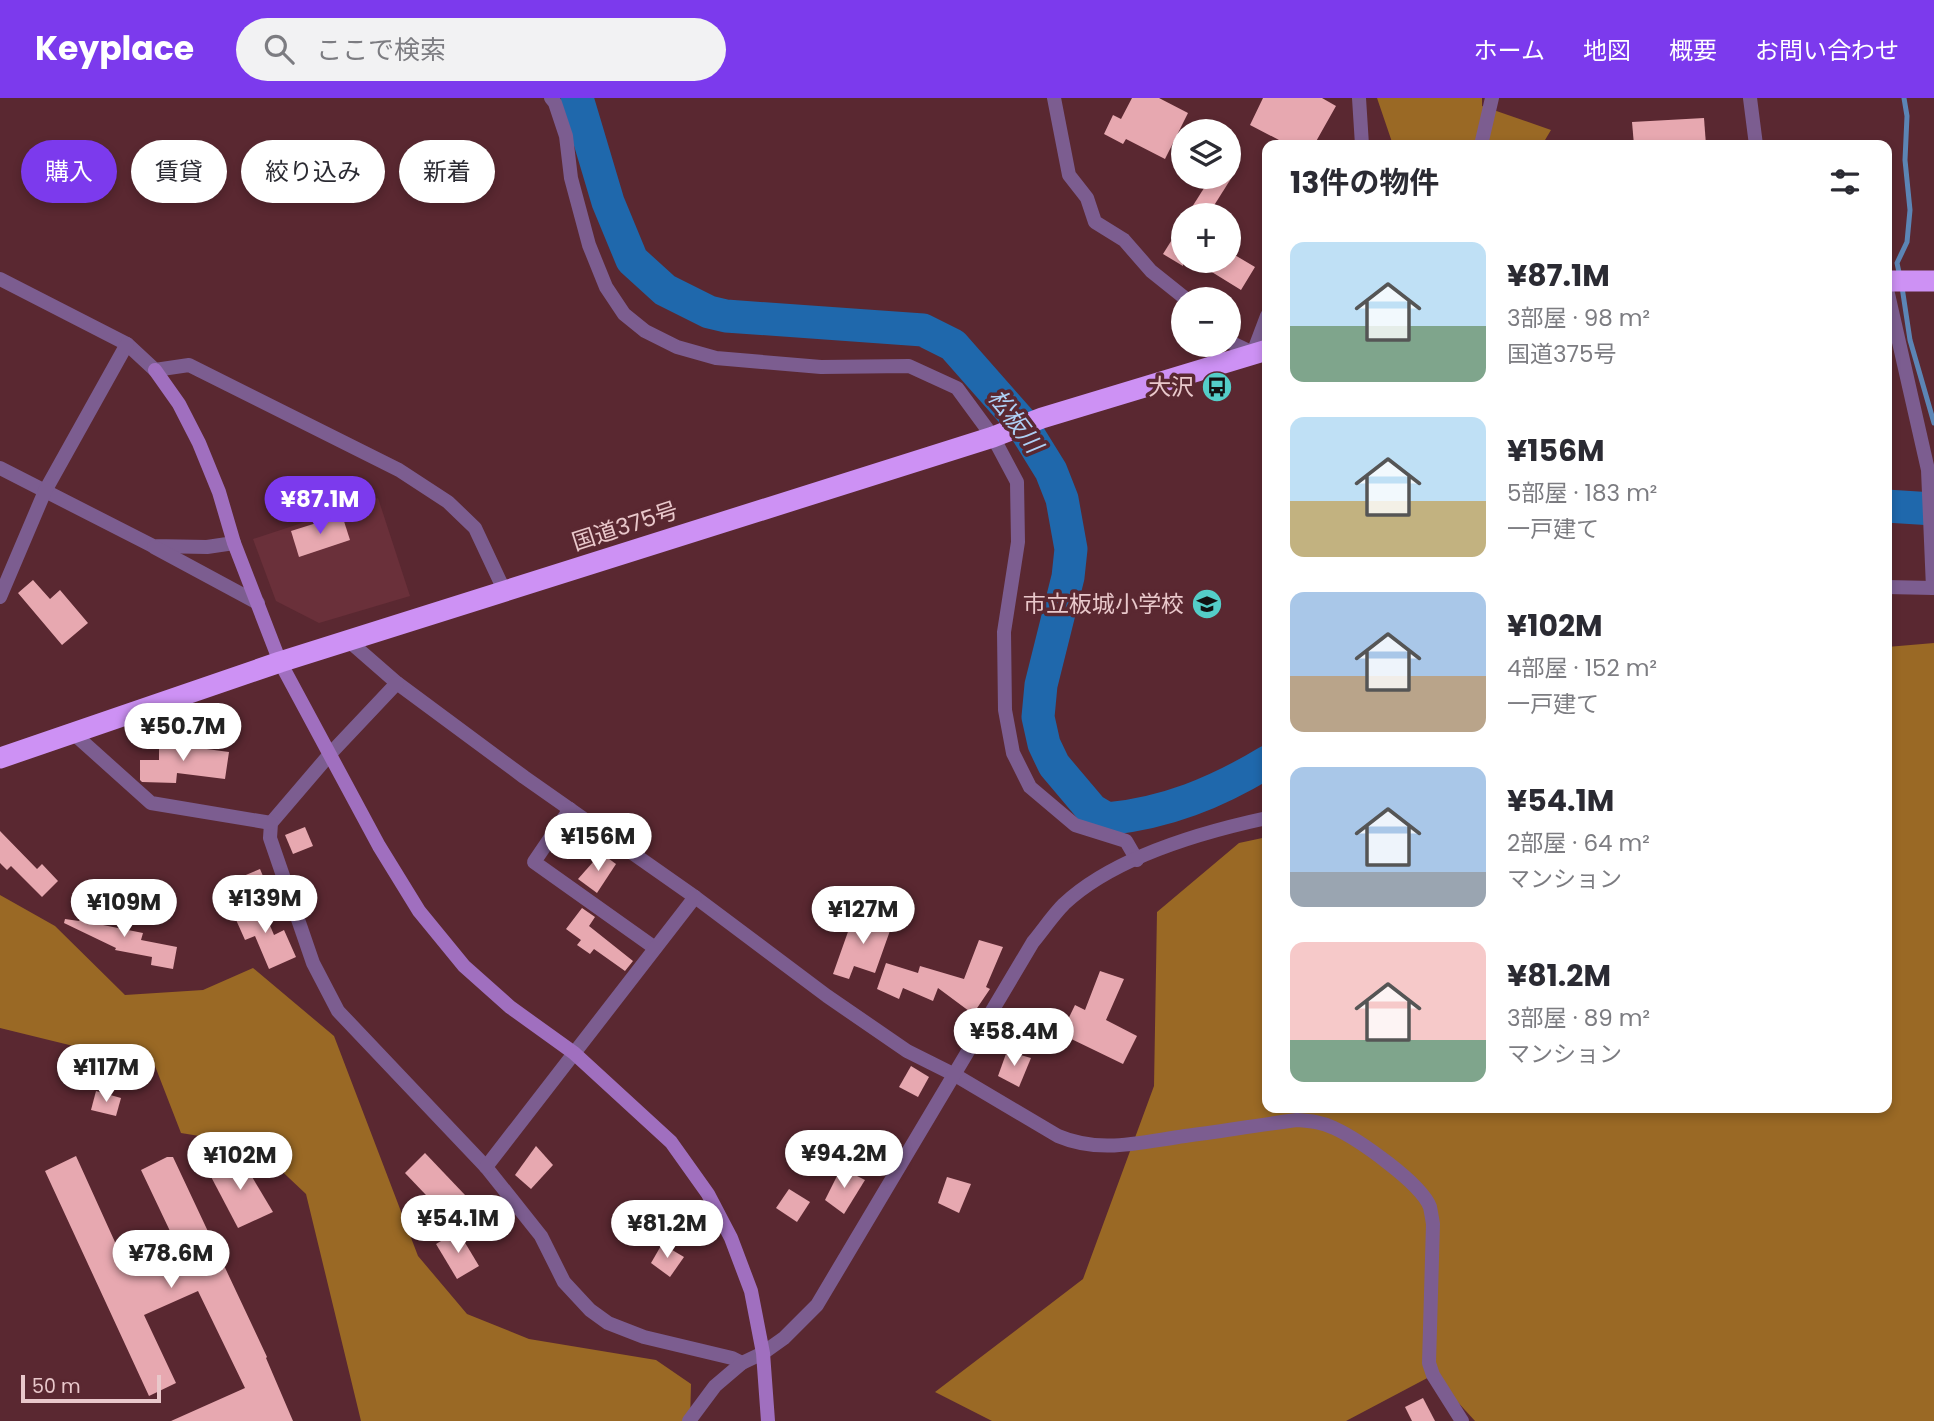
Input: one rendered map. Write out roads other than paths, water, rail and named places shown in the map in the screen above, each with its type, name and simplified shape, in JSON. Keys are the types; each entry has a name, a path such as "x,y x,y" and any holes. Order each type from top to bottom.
{"highway":[{"path":"1892,283 1925,281"},
{"name":"国道375号","path":"0,758 280,662 1260,351"}],"street":[{"path":"551,98 566,136 571,178 589,245 606,288 624,314 645,331 677,347 716,358 821,367 909,366 957,388 1001,434 1017,482 1018,542 1004,632 1005,710 1013,753 1030,788 1075,825 1126,841 1137,860"},
{"path":"1054,98 1069,175 1087,198 1095,222 1124,240 1151,271 1171,287"},
{"path":"1359,98 1362,140"},
{"path":"1482,140 1492,98"},
{"path":"1750,98 1755,140"},
{"path":"0,279 127,344 155,370 179,404 219,492 234,542 280,662 379,846 419,911 464,966 510,1007 574,1053 671,1142 708,1194 731,1238 751,1291 763,1353 768,1421"},
{"path":"1892,310 1928,470 1933,588 1892,587"},
{"path":"0,597 45,491 127,344"},
{"path":"1241,345 1260,351"},
{"path":"155,370 189,365 398,470 449,502 475,528 505,592"},
{"path":"0,468 258,603"},
{"path":"153,546 207,547 234,542"},
{"path":"349,642 397,683 695,897 827,996 895,1043 1058,1136 1076,1144 1101,1147 1297,1120 1313,1121 1333,1127 1389,1164 1429,1205 1433,1224 1429,1363 1461,1421"},
{"path":"397,683 330,754 271,823 270,838 313,963 338,1011 486,1167 541,1236 564,1282 590,1310 608,1322 644,1337 732,1358 742,1363"},
{"path":"73,733 151,803 271,823"},
{"path":"570,809 534,862 655,948"},
{"path":"689,1421 715,1386 742,1363 763,1353 784,1338 817,1304 1033,942 1063,905 1089,884 1137,860 1205,832 1262,819"},
{"path":"486,1167 695,897"}],"waterway":[{"name":"松板川","path":"577,98 608,202 632,260 665,290 709,312 726,316 923,330 953,345 1020,421 1051,471 1062,499 1071,549 1068,577 1041,685 1038,717 1044,744 1054,765 1092,810 1107,819 1170,807 1210,792 1262,765"},
{"path":"1900,277 1897,263 1907,242 1910,210 1905,160 1907,116 1904,98"},
{"path":"1902,287 1910,340 1934,423"},
{"name":"松板川","path":"1892,506 1934,509"}],"place":[{"name":"大沢","path":"1217,387"},
{"name":"市立板城小学校","path":"1207,604"}]}
